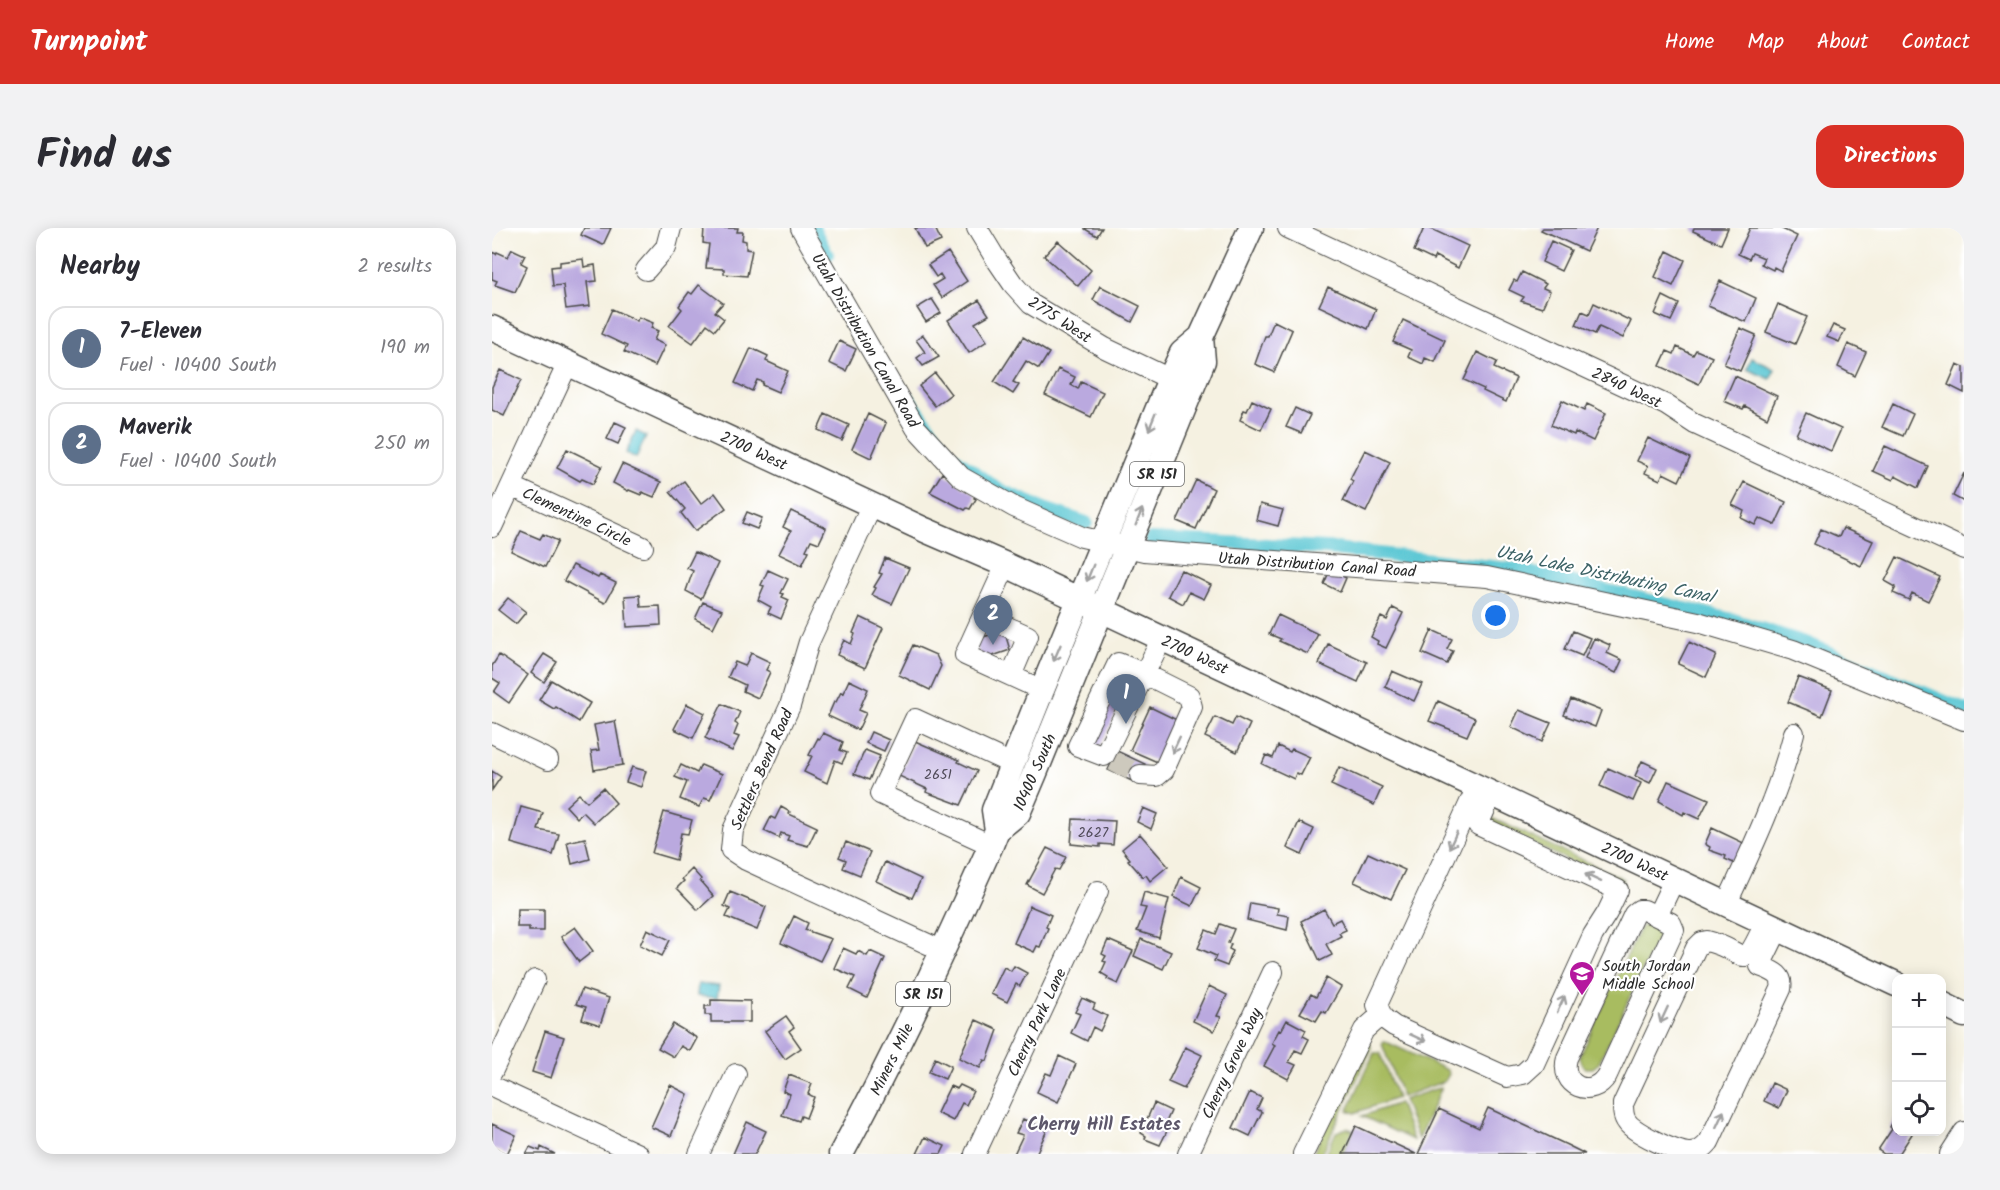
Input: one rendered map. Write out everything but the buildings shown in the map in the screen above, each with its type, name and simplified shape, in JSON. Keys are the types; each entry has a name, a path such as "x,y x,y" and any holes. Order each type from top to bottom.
{"main road":[{"name":"SR 151","path":"1079,599 1182,353 1201,337 1251,228"},
{"name":"2700 West","path":"492,328 1079,599 1892,982"},
{"name":"SR 151","path":"1102,610 1203,361 1201,337"},
{"name":"10400 South","path":"994,838 994,810 1079,599"},
{"name":"10400 South","path":"994,838 1018,813 1102,610"},
{"name":"Miners Mile","path":"841,1154 875,1092 944,951 994,838"},
{"path":"1946,1007 1964,1015"}],"street":[{"path":"646,270 666,247 671,228"},
{"name":"Utah Distribution Canal Road","path":"801,228 916,428 961,477 1014,507 1082,537 1144,551 1487,577 1698,622 1793,650 1964,720"},
{"name":"2775 West","path":"977,228 993,256 1030,304 1105,348 1170,379"},
{"name":"2840 West","path":"1288,228 1666,405 1695,424 1964,549"},
{"path":"492,527 568,363"},
{"name":"Clementine Circle","path":"511,486 643,547"},
{"name":"Settlers Bend Road","path":"872,505 809,642 790,706 733,830 730,840 731,850 746,860 944,951"},
{"path":"1006,565 965,655 1042,690"},
{"path":"983,616 1028,636 1011,676"},
{"path":"1140,775 1157,776 1164,770 1190,716 1192,707 1189,696 1145,674 1118,663 1078,746 1108,758 1145,674 1162,638"},
{"path":"1062,705 1092,716"},
{"path":"994,838 880,794 915,719 1012,764"},
{"path":"1726,904 1756,842 1788,756 1794,732"},
{"path":"492,733 548,759"},
{"path":"1485,791 1478,825 1618,890 1593,935 1534,1064 1519,1076 1501,1076 1394,1026 1381,1015 1377,1001 1485,791"},
{"path":"1657,916 1674,880"},
{"name":"Cherry Park Lane","path":"975,1154 1098,891"},
{"path":"1639,910 1657,916 1671,923 1674,930 1607,1075 1594,1087 1577,1086 1566,1071 1567,1058 1629,924 1639,910"},
{"path":"1771,926 1760,966 1779,976 1781,989 1709,1142 1702,1150 1686,1153 1637,1131 1627,1123 1623,1104 1698,944 1707,941 1740,956 1747,956 1771,926"},
{"name":"Cherry Grove Way","path":"1188,1154 1273,972"},
{"path":"492,1072 535,980"},
{"path":"1303,1154 1364,1030 1381,1015"},
{"path":"699,1154 736,1074"},
{"path":"492,1086 638,1154"},
{"path":"1950,1154 1964,1132"}],"green space":[{"path":"1489,817 1624,879 1621,885 1488,823"},
{"path":"1647,923 1656,926 1658,937 1599,1063 1593,1068 1585,1068 1580,1061 1580,1056 1640,928"},
{"path":"1366,1041 1370,1043 1371,1049 1322,1154 1313,1154"},
{"path":"1384,1041 1447,1070 1449,1074 1445,1081 1402,1097 1382,1044"},
{"path":"1374,1053 1380,1053 1397,1098 1355,1113 1348,1110"},
{"path":"1441,1087 1441,1089 1418,1139 1403,1100"},
{"path":"1399,1103 1413,1140 1362,1116"},
{"path":"1347,1128 1354,1131 1343,1154 1326,1154 1336,1132"}],"water":[{"path":"1752,358 1775,369 1770,379 1747,369"},
{"path":"636,431 646,436 636,458 626,453"},
{"path":"698,984 719,986 717,998 697,996"}],"waterway":[{"name":"Utah Lake Distributing Canal","path":"813,228 827,255"},
{"name":"Utah Lake Distributing Canal","path":"907,397 949,454 997,489 1044,509 1086,523"},
{"name":"Utah Lake Distributing Canal","path":"1151,539 1327,548 1518,570 1733,620 1808,644 1964,710"}],"tunnel":[{"path":"1113,761 1140,775"}],"place":[{"name":"Maverik","path":"993,645"},
{"name":"7-Eleven","path":"1126,724"},
{"name":"South Jordan Middle School","path":"1582,997"}],"district":[{"name":"Cherry Hill Estates","path":"1104,1124"}]}
